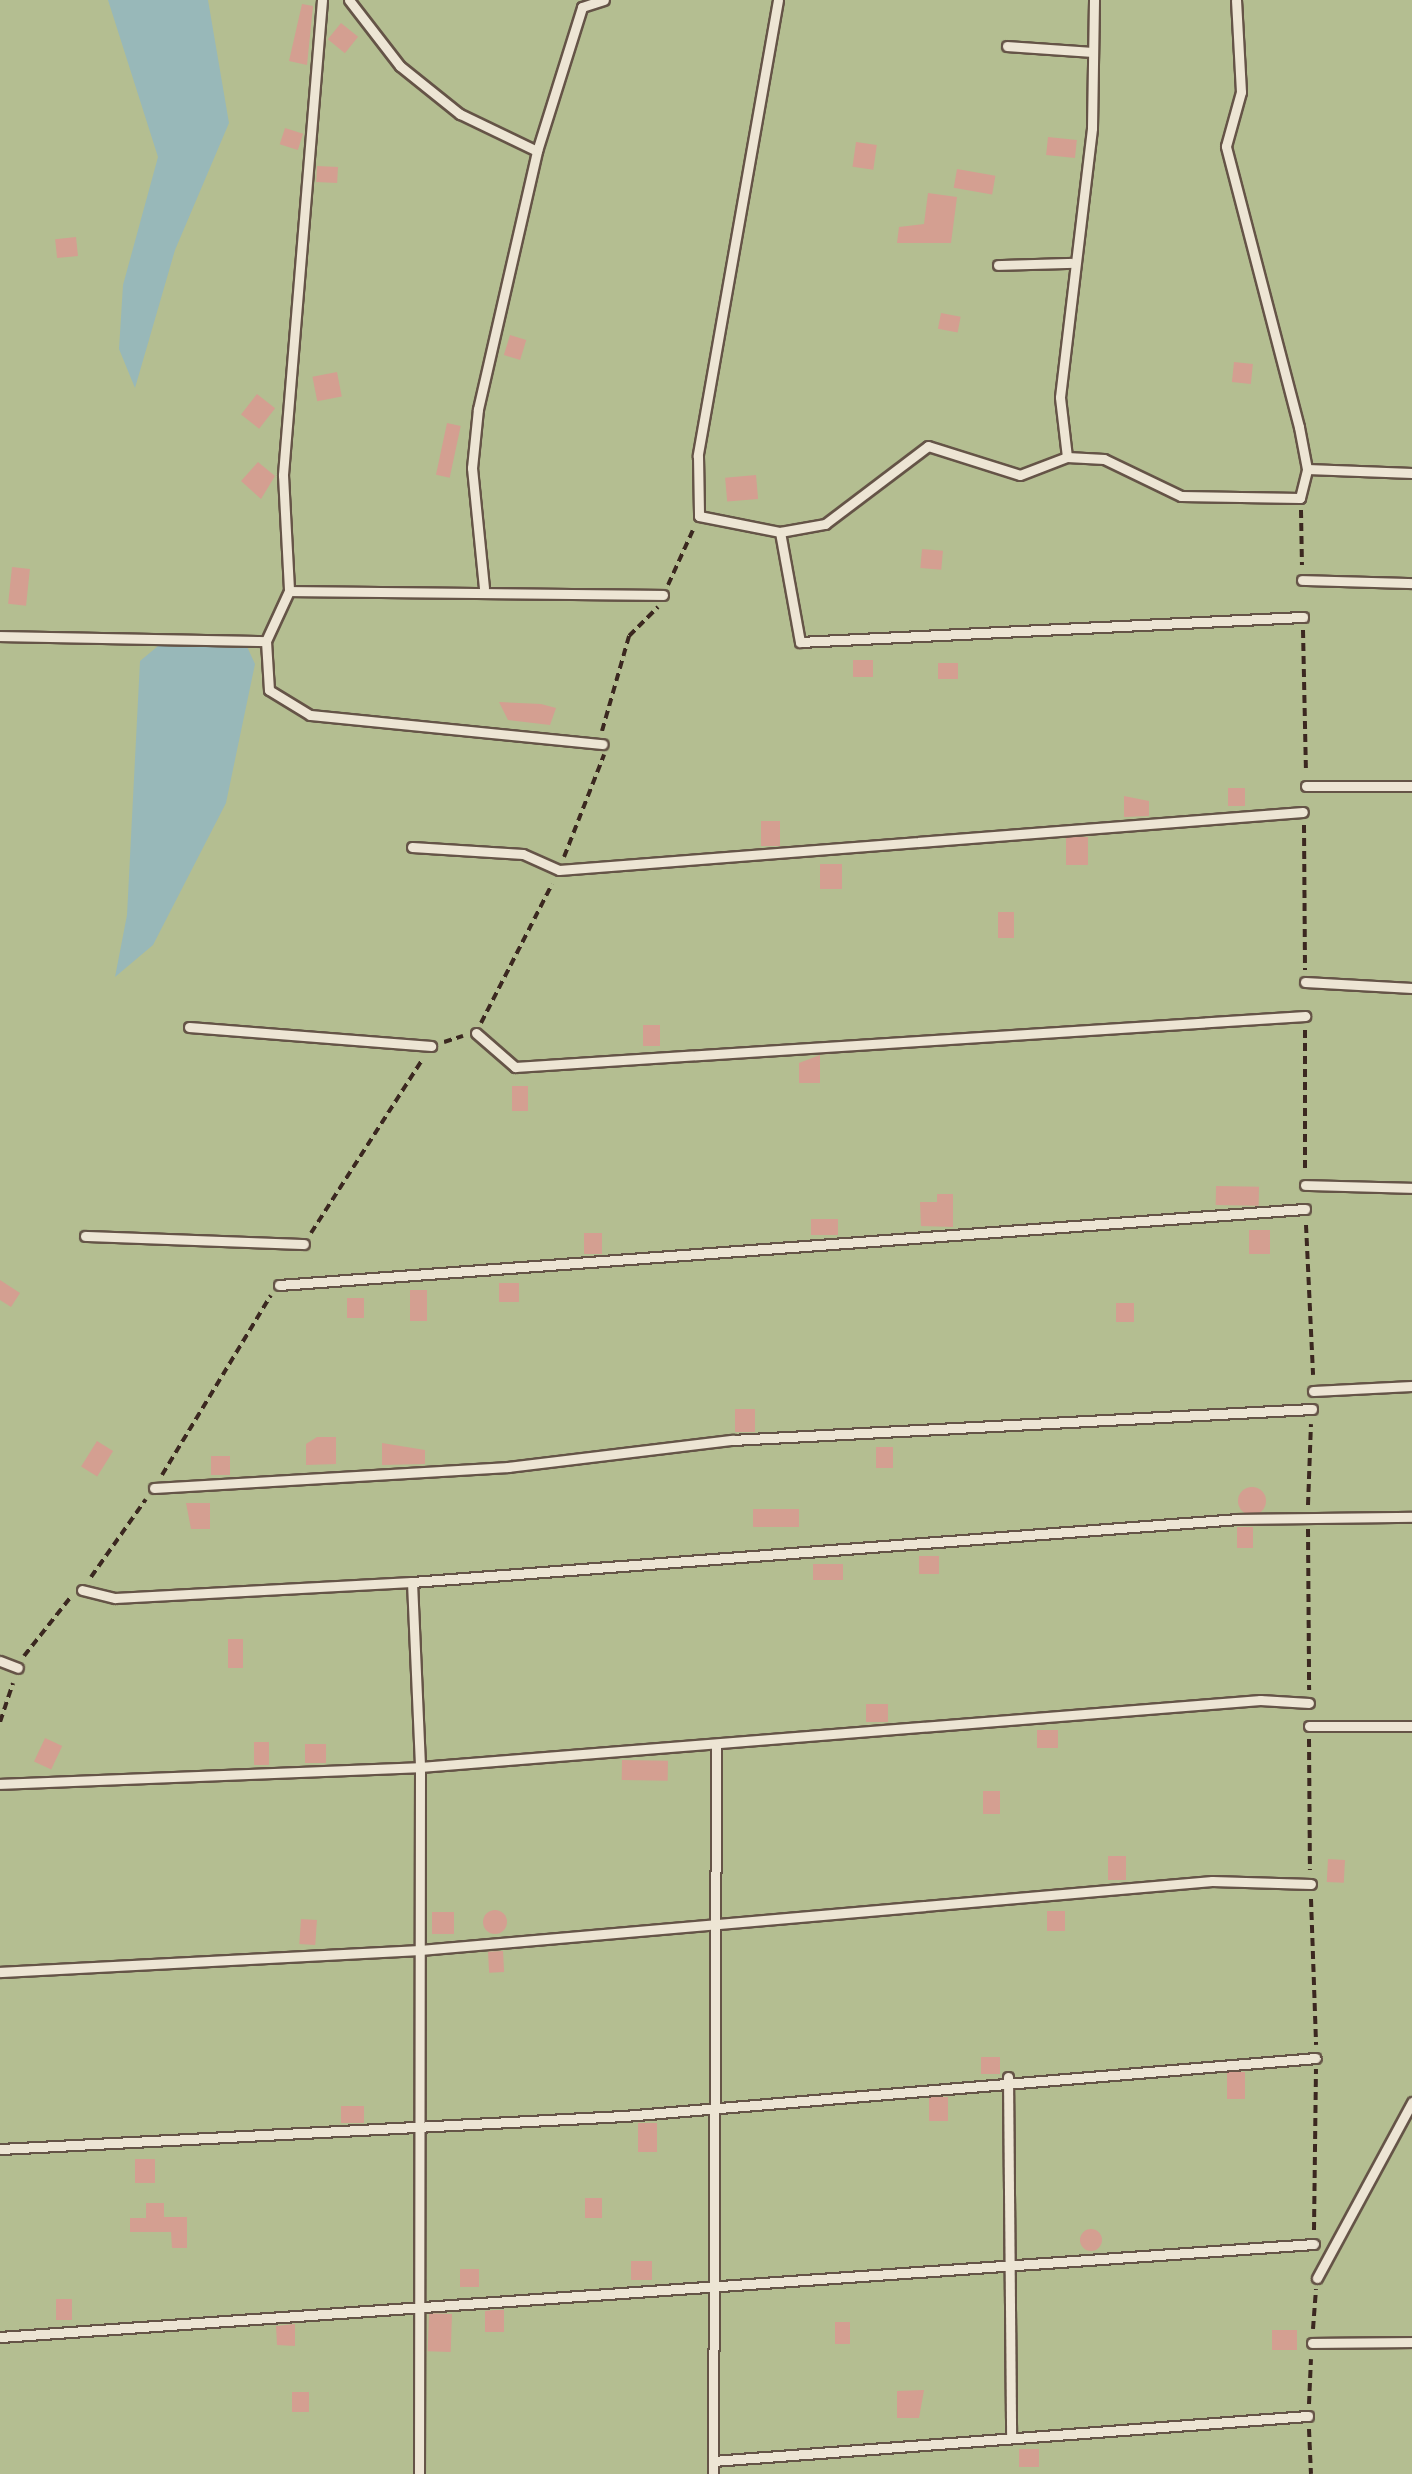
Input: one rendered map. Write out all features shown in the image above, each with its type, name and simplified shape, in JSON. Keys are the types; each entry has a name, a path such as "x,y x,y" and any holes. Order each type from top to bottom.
{"lane":[{"path":"322,0 283,475 288,591 266,642 269,690 310,715 603,744"},
{"path":"348,0 400,66 460,114 537,151"},
{"path":"570,0 582,7 604,0"},
{"path":"778,0 707,393 699,516 780,532 825,524 928,446 1020,475 1067,457 1104,459 1181,496 1300,498 1307,469 1226,146 1241,92 1236,0"},
{"path":"1067,457 1060,397 1071,263 1092,128 1094,0"},
{"path":"484,588 472,468 478,409 537,151 582,7"},
{"path":"1007,46 1092,52"},
{"path":"998,265 1071,263"},
{"path":"1307,469 1412,473"},
{"path":"780,532 800,642 1303,618"},
{"path":"1302,580 1412,583"},
{"path":"288,591 484,588 663,595"},
{"path":"0,636 266,642"},
{"path":"1306,786 1412,786"},
{"path":"412,847 523,854 558,870 1303,812"},
{"path":"1305,982 1412,988"},
{"path":"476,1032 515,1067 1305,1016"},
{"path":"189,1026 431,1046"},
{"path":"1305,1186 1412,1188"},
{"path":"279,1285 1305,1209"},
{"path":"85,1236 304,1244"},
{"path":"1314,1391 1412,1386"},
{"path":"154,1488 508,1467 732,1440 1312,1409"},
{"path":"82,1590 114,1598 412,1582 1308,1516 1412,1516"},
{"path":"412,1582 420,1767 419,2474"},
{"path":"0,1661 18,1668"},
{"path":"0,1784 420,1767 1260,1700 1309,1703"},
{"path":"1309,1726 1412,1726"},
{"path":"713,2474 718,2109 716,1746"},
{"path":"0,1972 420,1950 1212,1882 1311,1884"},
{"path":"0,2149 718,2109 1008,2077 1316,2058"},
{"path":"1008,2077 1010,2437"},
{"path":"1317,2278 1412,2102"},
{"path":"0,2338 422,2305 714,2290 1009,2260 1314,2244"},
{"path":"1312,2343 1411,2342 1412,2328"},
{"path":"713,2461 1308,2416"}],"path":[{"path":"1300,498 1302,580"},
{"path":"304,1244 431,1046 476,1032 558,870 604,765 601,722 628,636 663,595 699,516"},
{"path":"1303,618 1306,786"},
{"path":"1303,812 1305,982"},
{"path":"1305,1016 1305,1186"},
{"path":"1305,1209 1314,1391"},
{"path":"0,1722 33,1636 82,1590 154,1488 279,1285"},
{"path":"1309,1703 1312,1409"},
{"path":"1309,1726 1316,2058 1314,2244"},
{"path":"1311,2474 1308,2416 1317,2278"}],"green space":[{"path":"0,0 1412,0 1412,2474 0,2474"}],"water":[{"path":"108,0 208,0 229,123 175,250 135,388 119,349 123,285 158,157"},
{"path":"244,640 255,664 226,803 153,945 115,977 127,915 140,661 158,646"}],"building":[{"path":"302,4 313,6 307,65 289,61"},
{"path":"341,23 358,37 345,53 328,39"},
{"path":"285,128 303,134 298,150 280,144"},
{"path":"1048,137 1077,140 1075,158 1046,155"},
{"path":"856,142 877,145 873,170 853,167"},
{"path":"317,166 338,167 337,183 316,182"},
{"path":"957,169 995,176 992,194 954,188"},
{"path":"928,193 957,197 951,243 897,243 899,227 924,224"},
{"path":"76,237 78,256 57,258 55,239"},
{"path":"941,313 961,317 958,333 938,329"},
{"path":"510,335 526,340 520,360 504,355"},
{"path":"1234,362 1253,364 1251,384 1232,382"},
{"path":"337,372 342,397 317,401 312,377"},
{"path":"257,394 275,408 259,429 241,414"},
{"path":"447,423 461,426 450,478 436,475"},
{"path":"258,462 275,476 261,499 241,481"},
{"path":"756,475 758,499 727,502 725,478"},
{"path":"922,549 943,551 941,570 920,568"},
{"path":"12,567 30,569 26,606 8,604"},
{"path":"853,660 873,660 873,677 853,677"},
{"path":"938,663 958,663 958,679 938,679"},
{"path":"499,702 556,708 550,725 508,720"},
{"path":"1228,788 1245,788 1245,806 1228,806"},
{"path":"1124,796 1149,801 1149,816 1124,817"},
{"path":"761,821 780,821 780,846 761,846"},
{"path":"1066,837 1088,837 1088,865 1066,865"},
{"path":"820,864 842,864 842,889 820,889"},
{"path":"998,912 1014,912 1014,938 998,938"},
{"path":"643,1025 660,1025 660,1046 643,1046"},
{"path":"820,1055 820,1083 799,1083 799,1063"},
{"path":"512,1086 528,1086 528,1111 512,1111"},
{"path":"1216,1186 1259,1187 1259,1206 1216,1205"},
{"path":"937,1194 953,1194 953,1227 921,1226 920,1202 937,1202"},
{"path":"811,1219 838,1219 838,1235 811,1235"},
{"path":"1249,1230 1270,1230 1270,1254 1249,1254"},
{"path":"584,1233 602,1233 602,1254 584,1254"},
{"path":"0,1280 20,1293 11,1307 0,1300"},
{"path":"499,1283 519,1283 519,1302 499,1302"},
{"path":"410,1290 427,1290 427,1321 410,1321"},
{"path":"347,1298 364,1298 364,1318 347,1318"},
{"path":"1116,1303 1134,1303 1134,1322 1116,1322"},
{"path":"735,1409 755,1409 755,1432 735,1432"},
{"path":"317,1437 336,1437 336,1464 306,1465 306,1444"},
{"path":"97,1441 113,1451 97,1477 81,1466"},
{"path":"382,1443 425,1450 425,1464 382,1465"},
{"path":"876,1447 893,1447 893,1468 876,1468"},
{"path":"211,1456 230,1456 230,1475 211,1475"},
{"path":"1252,1487 1262,1491 1266,1501 1262,1511 1252,1515 1242,1511 1238,1501 1242,1491"},
{"path":"186,1503 210,1503 210,1529 191,1529"},
{"path":"753,1509 799,1509 799,1527 753,1527"},
{"path":"1237,1527 1253,1527 1253,1548 1237,1548"},
{"path":"919,1556 939,1556 939,1574 919,1574"},
{"path":"813,1564 843,1564 843,1580 813,1580"},
{"path":"228,1639 243,1639 243,1668 228,1668"},
{"path":"866,1704 888,1704 888,1722 866,1722"},
{"path":"1037,1730 1058,1730 1058,1748 1037,1748"},
{"path":"45,1738 62,1746 51,1770 34,1762"},
{"path":"254,1742 269,1742 269,1765 254,1765"},
{"path":"305,1744 326,1744 326,1763 305,1763"},
{"path":"622,1760 668,1761 668,1781 622,1780"},
{"path":"983,1791 1000,1791 1000,1814 983,1814"},
{"path":"1108,1856 1126,1856 1126,1880 1108,1880"},
{"path":"1328,1859 1345,1860 1344,1883 1327,1882"},
{"path":"495,1910 504,1913 504,1931 495,1934 486,1931 483,1922 486,1913"},
{"path":"1047,1911 1065,1911 1065,1931 1047,1931"},
{"path":"432,1912 454,1912 454,1934 432,1934"},
{"path":"301,1919 317,1920 315,1945 299,1944"},
{"path":"503,1951 504,1972 489,1973 488,1952"},
{"path":"981,2057 1000,2057 1000,2074 981,2074"},
{"path":"1227,2072 1245,2072 1245,2099 1227,2099"},
{"path":"929,2097 948,2097 948,2121 929,2121"},
{"path":"341,2106 364,2106 364,2123 341,2123"},
{"path":"638,2123 657,2123 657,2152 638,2152"},
{"path":"135,2159 155,2159 155,2183 135,2183"},
{"path":"585,2198 602,2198 602,2218 585,2218"},
{"path":"146,2203 164,2203 164,2217 187,2217 187,2248 172,2248 171,2232 130,2232 130,2218 146,2218"},
{"path":"1091,2229 1099,2232 1099,2248 1091,2251 1083,2248 1080,2240 1083,2232"},
{"path":"631,2261 652,2261 652,2280 631,2280"},
{"path":"460,2269 479,2269 479,2287 460,2287"},
{"path":"56,2299 72,2299 72,2320 56,2320"},
{"path":"504,2310 504,2332 485,2332 485,2311"},
{"path":"429,2313 452,2314 451,2352 428,2351"},
{"path":"835,2322 850,2322 850,2344 835,2344"},
{"path":"295,2324 295,2346 277,2345 276,2326"},
{"path":"1272,2330 1297,2330 1297,2350 1272,2350"},
{"path":"924,2390 919,2418 897,2418 897,2391"},
{"path":"292,2392 309,2392 309,2412 292,2412"},
{"path":"1019,2449 1039,2449 1039,2467 1019,2467"}]}
